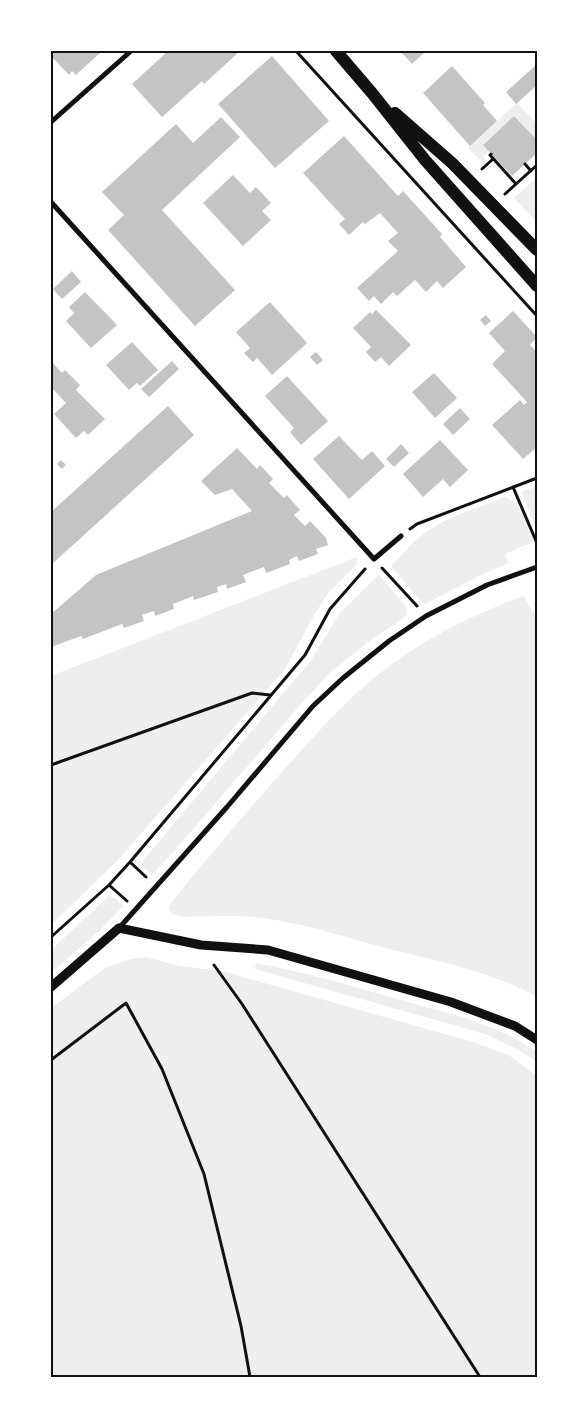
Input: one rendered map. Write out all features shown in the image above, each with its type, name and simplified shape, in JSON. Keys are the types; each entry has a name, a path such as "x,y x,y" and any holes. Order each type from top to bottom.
{"main road":[{"path":"336,51 425,160 537,286"},
{"path":"372,93 452,163 537,250"}],"street":[{"path":"51,122 130,51"},
{"path":"51,202 374,559 401,536"},
{"path":"51,987 119,928 313,706 343,678 389,641 426,616 488,585 537,566"},
{"path":"119,928 201,945 268,950 452,1002 515,1026 537,1040"}],"path":[{"path":"296,51 537,316"},
{"path":"492,154 490,155 493,159 516,184"},
{"path":"482,170 493,159"},
{"path":"525,164 531,171"},
{"path":"505,195 537,165"},
{"path":"401,536 417,524 537,478"},
{"path":"513,487 536,541"},
{"path":"51,937 109,885 130,862 305,655 330,609 374,559 426,616"},
{"path":"51,766 252,693 271,695"},
{"path":"130,862 149,880"},
{"path":"109,885 136,910"},
{"path":"214,965 242,1004 480,1377"},
{"path":"51,1060 126,1003 162,1069 204,1174 241,1326 250,1377"}],"shaded area":[{"path":"517,103 537,124 537,140 514,116 483,144 489,151 483,156 486,161 485,165 468,148"},
{"path":"537,177 537,222 514,198"},
{"path":"537,486 537,530 521,492"},
{"path":"505,497 516,504 520,510 533,542 505,554 508,563 425,604 391,566 413,543 430,529 440,523"},
{"path":"357,557 357,564 328,593 285,669 118,860 51,925 51,676"},
{"path":"379,575 406,607 407,614 332,671 306,698 152,875 140,864 312,659 341,611"},
{"path":"523,596 537,618 537,997 485,974 297,924 244,916 184,917 174,914 169,910 170,904 265,791 332,717 368,683 410,652 441,633"},
{"path":"109,896 116,899 123,906 101,929 51,973 51,950"},
{"path":"146,957 180,966 222,971 476,1043 510,1056 537,1076 537,1377 51,1377 51,1008 105,968 131,959"},
{"path":"256,963 325,979 486,1025 537,1052 537,1062 517,1049 485,1034 255,969"}],"building":[{"path":"51,51 102,51 76,75 72,71 69,75 51,56"},
{"path":"168,51 240,51 204,84 202,81 162,117 132,84"},
{"path":"400,51 426,51 412,64"},
{"path":"272,56 329,121 275,168 218,104"},
{"path":"537,64 537,85 516,104 506,92"},
{"path":"452,66 485,103 483,105 497,121 470,146 423,93"},
{"path":"514,116 537,140 537,153 512,176 483,145"},
{"path":"221,117 240,137 162,210 235,290 195,326 108,230 124,215 102,192 176,124 193,143"},
{"path":"344,136 398,196 403,191 442,234 440,237 466,267 443,288 437,281 426,292 415,280 397,296 393,292 381,304 374,296 369,301 357,288 398,251 388,241 398,233 380,213 365,224 363,222 349,235 339,224 345,219 303,173"},
{"path":"233,175 250,193 256,187 271,203 262,211 271,220 243,246 203,203"},
{"path":"72,271 81,282 62,299 53,289"},
{"path":"85,292 117,325 91,348 66,321 74,313 69,307"},
{"path":"270,302 307,343 272,375 257,358 253,362 244,353 250,348 236,332"},
{"path":"376,310 411,345 389,366 381,357 375,362 366,352 371,347 353,328 370,312 372,314"},
{"path":"513,311 537,337 530,345 537,352 537,447 523,459 492,425 520,400 524,405 527,402 492,364 505,351 489,333"},
{"path":"486,315 491,321 485,326 480,320"},
{"path":"132,342 158,370 140,386 137,383 129,390 106,365"},
{"path":"316,352 323,360 317,365 310,357"},
{"path":"51,361 62,373 65,370 80,385 76,390 105,419 88,435 84,431 76,438 54,414 66,403 51,387"},
{"path":"172,361 179,369 149,397 141,389"},
{"path":"434,373 457,398 435,418 412,392"},
{"path":"287,376 328,421 301,445 290,432 294,428 265,396"},
{"path":"168,406 194,435 51,565 51,512"},
{"path":"460,408 470,419 453,435 443,424"},
{"path":"339,436 362,460 372,451 385,466 349,499 313,459"},
{"path":"440,440 468,470 450,487 443,479 423,497 403,474"},
{"path":"401,444 409,453 394,467 386,459"},
{"path":"237,448 257,469 260,465 273,479 269,483 284,498 287,495 300,510 294,515 305,526 310,521 326,538 328,545 316,549 318,554 299,561 297,556 289,560 290,564 266,573 264,567 243,575 246,582 227,589 226,584 217,587 218,592 194,600 193,596 173,604 174,609 155,616 154,611 142,615 144,621 124,628 122,624 83,639 81,636 51,647 51,614 96,575 252,511 232,489 215,495 201,481"},
{"path":"61,460 66,465 62,469 57,464"}]}
